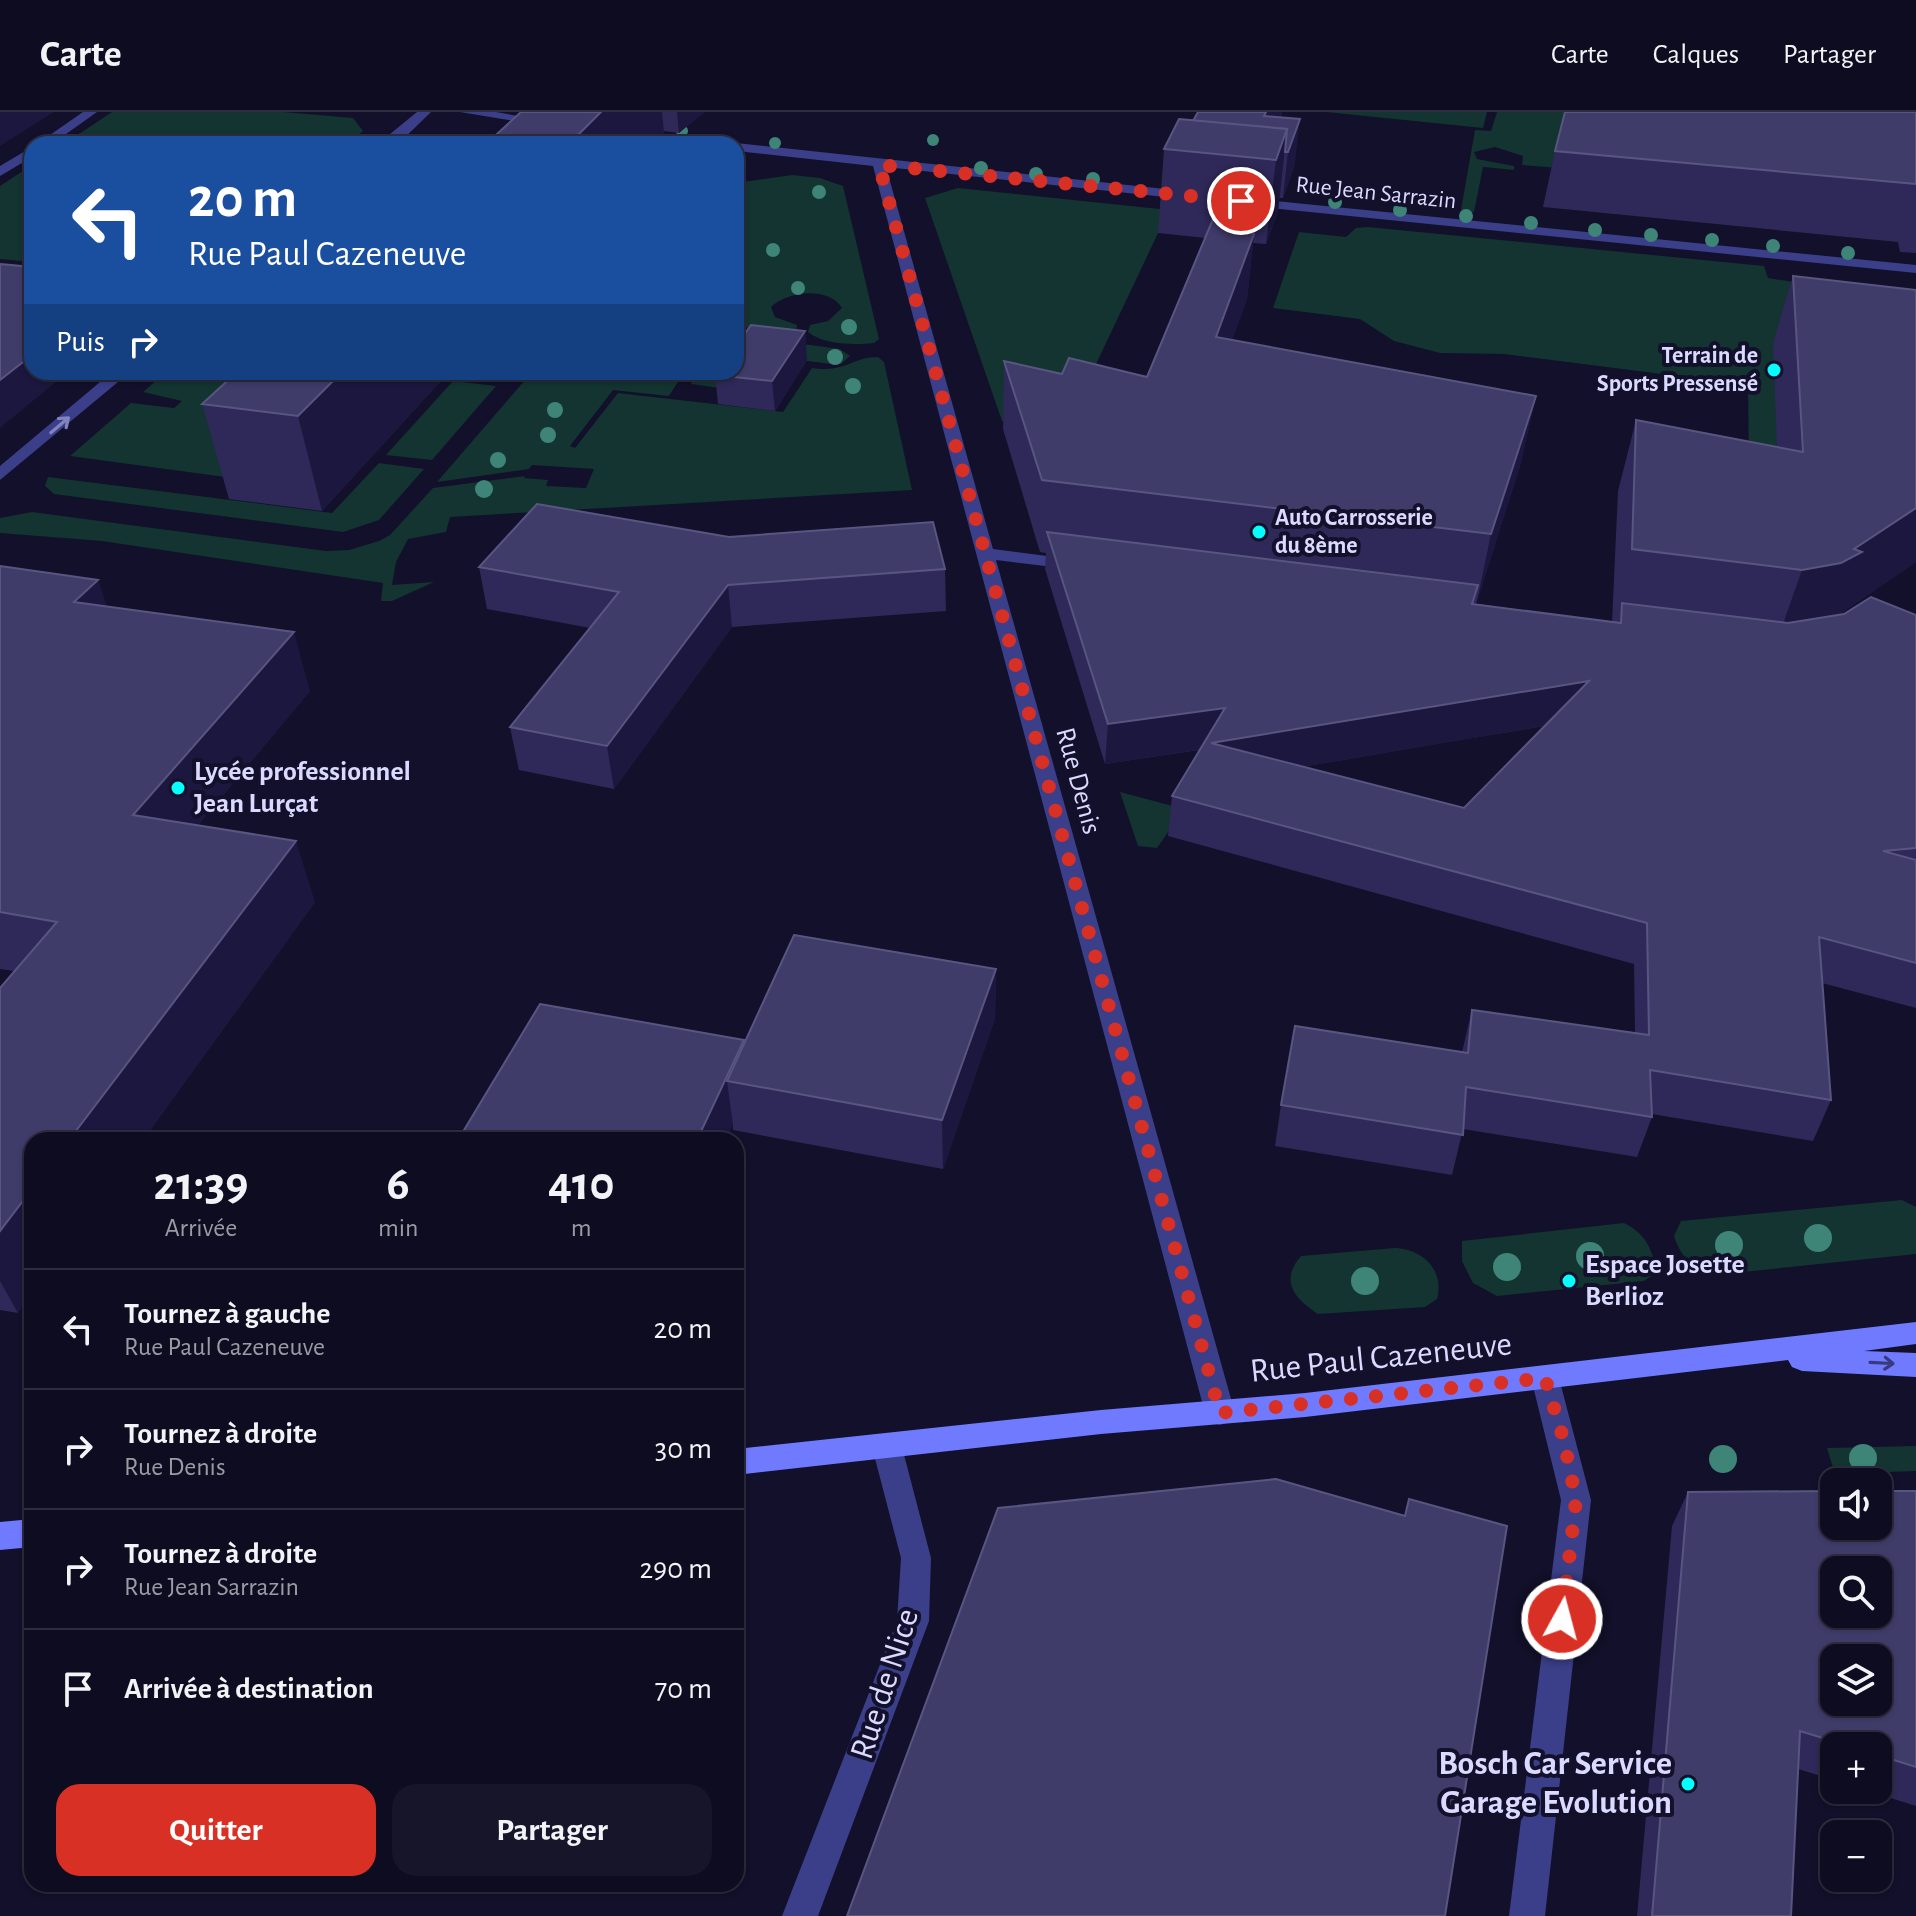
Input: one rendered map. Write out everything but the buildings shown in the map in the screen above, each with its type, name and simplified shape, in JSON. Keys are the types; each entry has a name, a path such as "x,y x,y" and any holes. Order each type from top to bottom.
{"street":[{"path":"55,136 91,112"},
{"path":"396,136 425,112"},
{"path":"466,112 558,124"},
{"path":"619,132 650,136"},
{"path":"744,148 879,165 1212,198"},
{"path":"0,172 24,156"},
{"name":"Rue Denis","path":"879,165 988,554 1220,1413"},
{"name":"Rue Jean Sarrazin","path":"1228,200 1916,269"},
{"path":"0,475 113,380"},
{"path":"988,554 1096,567"},
{"name":"Rue Paul Cazeneuve","path":"744,1461 1748,1356 1916,1333"},
{"name":"Rue Paul Cazeneuve","path":"1748,1356 1916,1365"},
{"path":"1527,1916 1576,1500 1564,1441 1545,1378"},
{"name":"Rue de Nice","path":"800,1916 913,1621 916,1558 887,1447"},
{"path":"0,1536 24,1534"}],"green space":[{"path":"112,112 283,112 353,118 363,131 357,136 76,136"},
{"path":"1326,112 1487,112 1483,128"},
{"path":"1497,112 1622,112 1573,169 1522,165 1523,156 1495,147 1474,152 1477,159 1514,166 1514,170 1483,167 1474,212 1461,210 1475,130 1491,131"},
{"path":"24,170 24,261 0,259 0,186"},
{"path":"792,175 820,178 843,186 879,339 874,343 849,344 831,342 808,332 810,325 828,321 842,308 828,296 808,293 787,297 771,307 775,317 797,325 796,332 744,327 744,182"},
{"path":"958,188 1169,210 1070,419 1032,425 1002,421 925,198"},
{"name":"Terrain de Sports Pressensé","path":"1356,228 1764,266 1768,278 1869,294 1916,484 1749,462 1748,385 1504,354 1440,353 1394,341 1360,319 1273,308 1299,232 1346,237"},
{"path":"744,336 840,349 850,356 841,364 831,364 753,354 744,367"},
{"path":"878,357 884,362 912,490 450,517 446,532 408,539 396,562 392,585 434,582 392,601 381,601 383,583 102,541 0,533 0,518 32,512 326,551 349,550 390,535 433,488 525,476 548,480 546,486 586,488 594,469 532,465 529,469 437,482 525,380 679,380 669,396 613,390 570,446 575,448 618,393 783,412 812,368 841,367"},
{"path":"157,380 335,380 225,477 70,456 131,403 174,408 182,401 143,392"},
{"path":"693,380 734,380 728,389 691,384"},
{"path":"453,381 496,386 432,460 386,455"},
{"path":"379,463 424,469 379,520 343,532 54,494 45,486 48,477 332,513"},
{"path":"1120,792 1184,809 1157,848 1138,846"},
{"path":"1902,1200 1916,1207 1916,1254 1714,1275 1688,1261 1674,1236 1681,1221"},
{"path":"1624,1223 1643,1237 1653,1256 1657,1272 1644,1281 1497,1296 1473,1283 1462,1261 1462,1241"},
{"path":"1395,1248 1414,1252 1434,1270 1438,1279 1437,1299 1425,1307 1318,1314 1293,1289 1291,1274 1301,1256"},
{"path":"1916,1446 1916,1471 1833,1468 1827,1448"}],"place":[{"name":"Terrain de Sports Pressensé","path":"1774,370"},
{"name":"Auto Carrosserie du 8ème","path":"1259,532"},
{"name":"Lycée professionnel Jean Lurçat","path":"178,788"},
{"name":"Espace Josette Berlioz","path":"1569,1281"},
{"name":"Bosch Car Service Garage Evolution","path":"1688,1784"}],"route":[{"path":"1241,201 879,165 1220,1413 1545,1378 1564,1441 1576,1500 1562,1619"}]}
